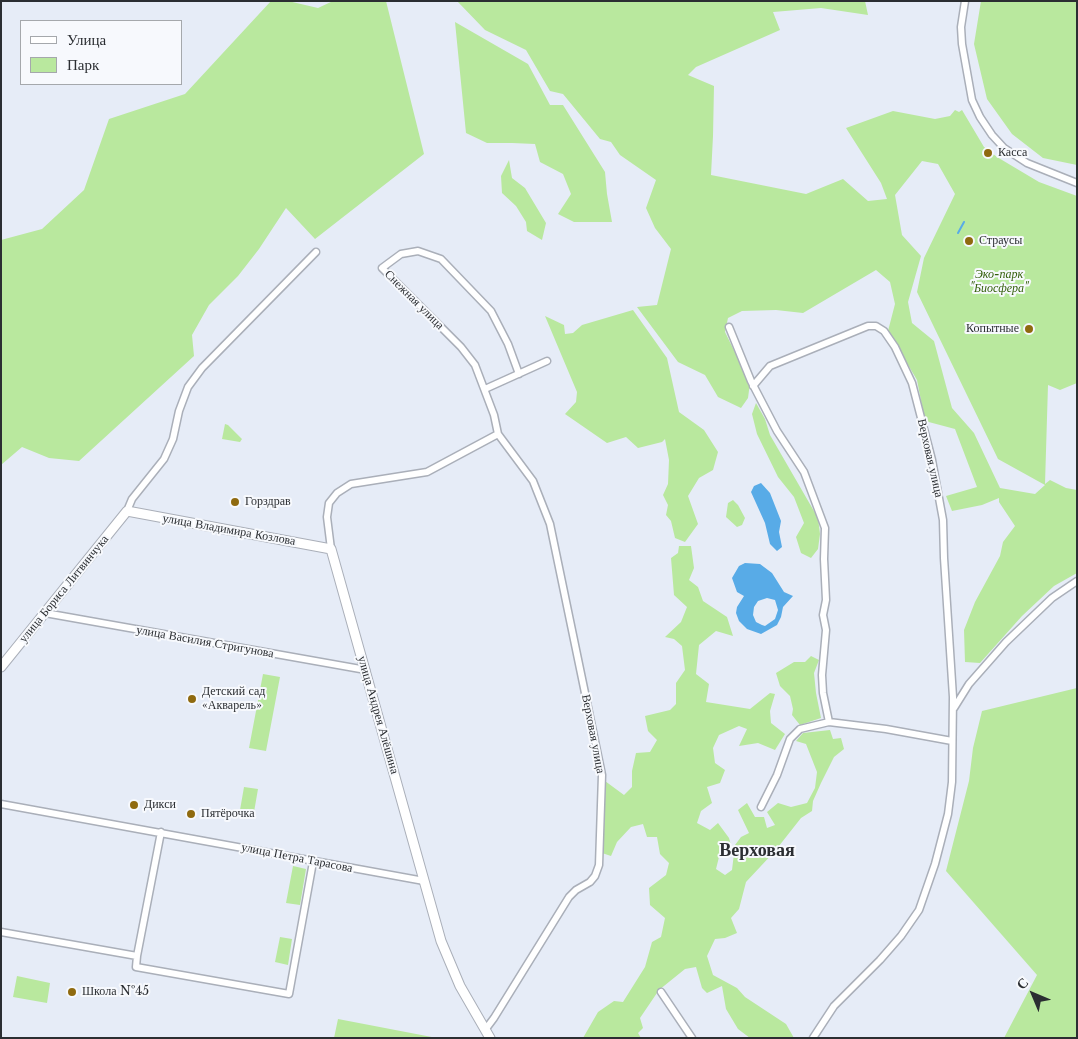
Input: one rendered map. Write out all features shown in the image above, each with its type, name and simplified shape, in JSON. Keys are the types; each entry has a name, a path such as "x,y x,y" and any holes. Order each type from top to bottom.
{"street":[{"path":"965,1 961,27 962,44 972,100 980,117 992,135 1004,148 1027,163 1077,183"},
{"name":"Снежная улица","path":"498,434 494,415 475,365 461,347 382,268 401,254 418,251 441,258 491,311 508,344 519,374"},
{"path":"127,511 132,499 164,459 173,439 179,411 188,387 202,368 316,252"},
{"name":"Верховая улица","path":"753,386 770,366 868,326 876,326 884,331 895,347 912,383 932,460 944,520 944,558 953,709 952,782 948,814 932,875 919,910 901,936 880,960 834,1006 813,1038"},
{"path":"729,327 753,386 777,431 804,472 825,528 826,600 822,615 826,630 822,675 823,693 830,722"},
{"path":"485,389 548,362"},
{"path":"331,549 326,517 329,503 338,493 351,484 427,472 498,434"},
{"name":"Верховая улица","path":"487,1034 494,1018 569,897 596,876 599,866 602,774 550,524 533,481 498,434"},
{"name":"улица Владимира Козлова","path":"127,511 331,549"},
{"name":"улица Бориса Литвинчука","path":"1,667 127,511"},
{"name":"улица Андрея Алёшина","path":"331,549 424,881"},
{"path":"953,709 969,684 1006,642 1052,598 1077,581"},
{"name":"улица Василия Стригунова","path":"45,612 366,670"},
{"path":"761,807 777,775 790,739 800,729 830,722 886,729 952,741"},
{"name":"улица Петра Тарасова","path":"1,804 424,881"},
{"path":"161,832 136,967 289,994 313,862"},
{"path":"424,881 442,941 456,977 487,1034"},
{"path":"1,932 137,956"},
{"path":"661,992 692,1038"}],"green space":[{"path":"271,1 288,1 318,8 333,1 386,1 424,154 315,239 286,208 259,249 238,276 209,305 192,335 194,356 79,461 49,458 22,447 1,465 1,240 42,229 84,190 109,119 185,94"},
{"name":"Эко-парк \"Биосфера\"","path":"457,1 865,1 868,15 821,8 773,12 780,30 696,67 688,75 714,86 711,175 806,194 843,179 868,201 887,199 881,183 846,128 893,111 935,119 950,116 955,110 959,112 962,110 984,147 997,157 1039,182 1077,196 1077,383 1060,390 1048,385 1045,484 1050,480 1066,488 1077,490 1077,573 1054,586 1022,616 980,663 965,662 964,630 975,602 1000,556 1003,542 1015,526 999,502 999,498 982,505 952,511 946,496 977,487 955,429 925,421 917,380 888,331 895,304 890,282 876,270 803,313 776,310 742,311 728,318 725,332 750,383 748,398 741,408 718,397 705,375 678,362 637,307 657,305 671,249 655,228 646,208 656,180 620,155 611,142 600,139 563,94 550,91 526,50 485,30","holes":["922,161 938,164 955,194 924,258 917,292 998,459 1045,485 1035,494 1000,488 974,433 952,408 934,341 912,323 908,302 921,256 902,235 895,195"]},
{"path":"981,1 1077,1 1077,165 1043,158 1012,134 987,99 974,44"},
{"path":"455,22 528,64 550,105 563,105 605,172 612,222 574,222 558,214 571,194 563,174 540,162 535,144 487,143 466,133"},
{"path":"509,160 512,178 525,188 546,223 542,240 527,231 526,222 516,206 502,193 501,176"},
{"path":"633,310 667,358 679,412 704,430 718,452 713,470 699,478 688,496 698,524 685,542 675,538 671,521 666,515 668,505 663,495 668,484 669,460 665,439 662,442 638,448 626,437 607,443 565,414 576,402 577,392 545,316 564,325 565,334 573,333 582,325"},
{"path":"756,403 765,419 770,435 818,518 820,534 818,549 811,558 801,553 796,537 804,523 794,497 778,477 757,434 752,414"},
{"path":"225,424 242,439 240,442 222,439"},
{"path":"733,500 745,518 742,525 737,527 726,517 728,503"},
{"path":"679,546 691,546 694,568 689,580 698,587 703,601 727,617 733,636 716,631 699,645 696,674 709,684 706,702 750,709 770,693 775,694 770,711 771,723 785,734 775,750 758,743 739,746 747,729 739,726 719,735 713,748 715,763 725,770 720,783 707,787 712,803 701,811 697,823 710,830 718,823 729,838 731,845 719,857 716,869 725,875 732,870 735,845 741,837 749,833 738,810 747,803 755,817 764,817 767,828 775,825 767,812 778,803 791,807 807,803 815,788 817,772 806,744 796,741 803,733 830,730 833,739 841,738 844,749 834,757 813,801 812,811 801,818 775,851 746,882 739,909 731,918 737,933 725,938 715,939 707,956 713,975 737,988 745,997 786,1024 794,1038 750,1038 738,1029 726,1009 722,986 707,993 702,988 696,967 685,969 659,990 640,1018 643,1028 638,1033 641,1038 583,1038 598,1012 614,1001 623,1002 645,967 652,942 661,937 665,918 650,905 649,888 666,875 669,863 660,854 657,837 647,837 643,824 631,827 617,842 611,856 602,853 605,781 624,795 632,787 632,771 636,753 650,752 657,740 648,731 645,716 670,710 676,704 676,683 685,670 682,646 674,639 665,637 681,622 687,607 674,595 671,558 678,553"},
{"path":"811,656 819,660 814,673 821,718 800,725 792,715 793,709 790,696 780,686 776,673 794,662 805,662"},
{"path":"263,674 280,677 266,751 249,748"},
{"path":"1077,688 1077,1038 1004,1038 1037,975 946,871 969,781 973,748 982,711"},
{"path":"244,787 258,789 254,812 240,810"},
{"path":"293,866 306,869 300,905 286,903"},
{"path":"280,937 292,939 288,965 275,962"},
{"path":"17,976 50,983 47,1003 13,997"},
{"path":"338,1019 437,1038 334,1038"}],"water":[{"path":"761,483 770,493 781,521 779,532 782,547 777,551 770,544 765,523 751,492 754,486"},
{"path":"745,563 760,564 772,573 784,592 793,596 783,607 777,625 761,634 747,629 739,621 736,613 737,607 744,596 737,592 732,578 739,566","holes":["767,598 775,600 778,610 775,619 765,626 756,622 753,615 754,607 758,601"]}],"waterway":[{"path":"958,233 964,222"}],"place":[{"name":"Касса","path":"988,153"},
{"name":"Страусы","path":"969,241"},
{"name":"Копытные","path":"1029,329"},
{"name":"Горздрав","path":"235,502"},
{"name":"Детский сад «Акварель»","path":"192,699"},
{"name":"Дикси","path":"134,805"},
{"name":"Пятёрочка","path":"191,814"},
{"name":"Школа №45","path":"72,992"}],"district":[{"name":"Верховая","path":"757,851"}]}
